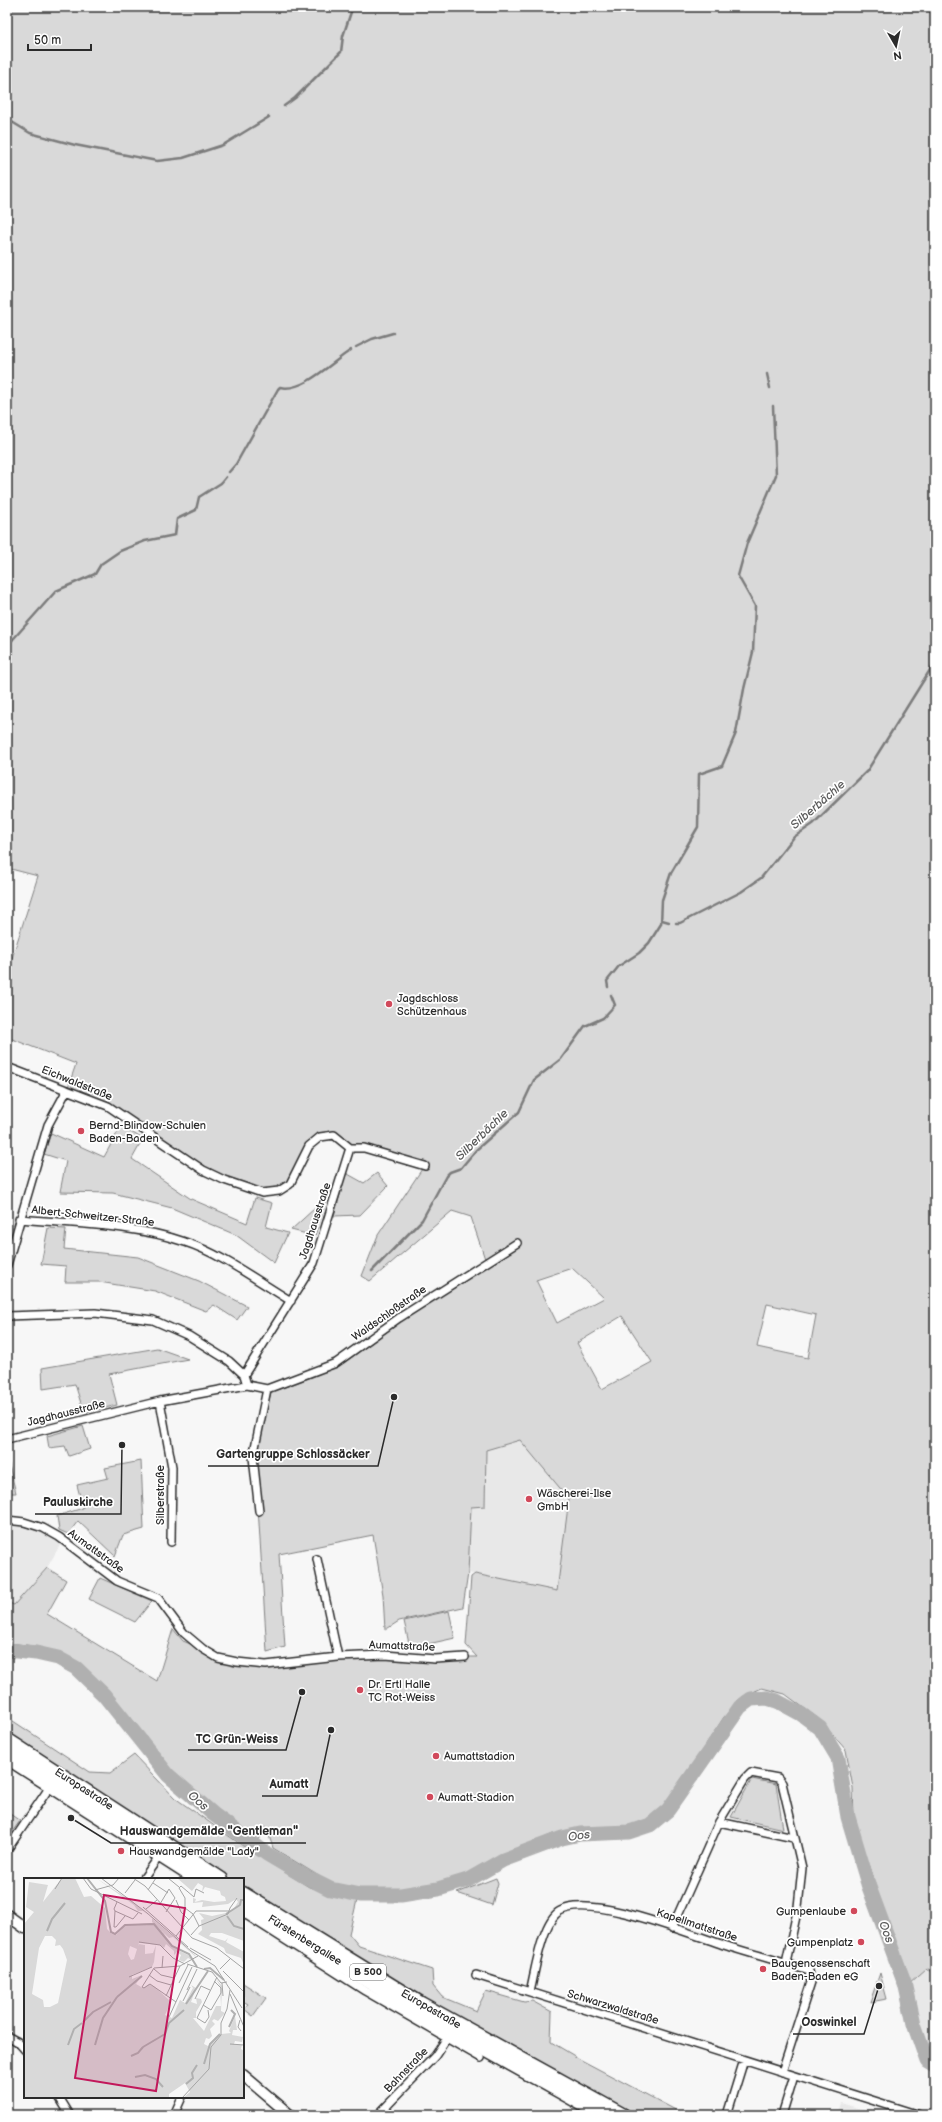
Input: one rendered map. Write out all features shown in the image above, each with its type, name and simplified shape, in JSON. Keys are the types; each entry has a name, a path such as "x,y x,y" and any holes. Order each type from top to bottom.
{"main road":[{"name":"Europastraße","path":"7,1739 220,1878"},
{"name":"Europastraße","path":"7,1750 202,1878"},
{"name":"Europastraße","path":"244,1894 421,2004 624,2115"},
{"name":"Europastraße","path":"244,1905 404,2004 601,2115"}],"street":[{"name":"Eichwaldstraße","path":"7,1067 108,1106 203,1170 224,1180 262,1193 279,1191 290,1184 309,1146 320,1137 334,1135 350,1148"},
{"path":"7,1265 19,1219 48,1125 66,1090"},
{"path":"350,1148 364,1148 425,1166"},
{"name":"Jagdhausstraße","path":"244,1375 314,1263 350,1148"},
{"name":"Albert-Schweitzer-Straße","path":"19,1219 137,1230 186,1242 211,1254 291,1301"},
{"name":"Waldschloßstraße","path":"267,1389 336,1363 406,1314 517,1243"},
{"path":"7,1316 95,1313 153,1320 190,1336 229,1361 244,1375 247,1385"},
{"name":"Jagdhausstraße","path":"7,1439 160,1401 247,1385 267,1389"},
{"path":"259,1511 252,1457 267,1389"},
{"name":"Silberstraße","path":"160,1401 172,1467 171,1542"},
{"name":"Aumattstraße","path":"7,1520 24,1522 42,1528 59,1537 117,1581 158,1598 184,1633 203,1649 218,1658 237,1662 266,1665 338,1657 386,1655 465,1658"},
{"path":"317,1559 338,1657"},
{"path":"7,1761 189,1878"},
{"path":"672,1928 719,1822 745,1779 752,1773 778,1778 782,1783 802,1868 798,1907 786,1963"},
{"path":"7,1850 49,1788"},
{"path":"719,1822 794,1838"},
{"path":"144,1878 158,1858"},
{"name":"Kapellmattstraße","path":"530,1992 548,1924 560,1911 576,1907 592,1907 672,1928 786,1963 809,1971 811,1982 782,2072"},
{"name":"Fürstenbergallee","path":"244,1914 365,1990 481,2058"},
{"path":"7,1915 24,1927"},
{"name":"Schwarzwaldstraße","path":"476,1975 919,2115"},
{"path":"7,2036 18,2042 24,2049"},
{"name":"Bahnstraße","path":"378,2115 435,2056 448,2038"},
{"path":"727,2115 744,2060"},
{"path":"244,2076 290,2115"},
{"path":"782,2115 794,2076"},
{"path":"60,2098 70,2115"},
{"path":"174,2115 182,2098"}],"shaded area":[{"path":"7,7 935,7 935,1975 926,1968 908,1984 865,1864 854,1818 853,1788 846,1750 819,1719 785,1694 762,1688 742,1697 724,1717 668,1802 651,1820 632,1825 553,1834 516,1850 467,1875 442,1884 409,1891 366,1892 332,1884 273,1848 266,1826 259,1840 201,1800 170,1771 106,1692 76,1664 58,1653 47,1649 7,1643 7,1602 14,1605 47,1568 66,1580 47,1614 157,1681 173,1629 183,1641 203,1649 218,1658 252,1664 338,1657 477,1657 466,1645 471,1577 475,1574 557,1591 569,1499 520,1440 486,1450 485,1506 471,1507 468,1573 463,1607 399,1621 385,1630 383,1595 373,1535 279,1554 285,1647 267,1652 255,1459 271,1392 344,1363 399,1323 399,1318 486,1262 471,1217 452,1211 370,1281 362,1276 378,1235 424,1166 350,1148 334,1135 320,1137 309,1147 290,1184 262,1193 224,1180 108,1106 67,1090 76,1064 7,1037 7,974 38,876 7,868","holes":["572,1268 604,1298 557,1323 536,1280","767,1304 816,1315 808,1358 757,1347","622,1316 652,1362 602,1389 577,1343"]},
{"path":"121,1126 143,1139 132,1159 191,1199 247,1223 255,1198 272,1203 266,1227 288,1233 274,1263 236,1235 172,1208 113,1193 60,1192 66,1161 44,1154 51,1133 104,1157"},
{"path":"346,1173 364,1183 377,1173 388,1186 360,1215 334,1216"},
{"path":"327,1197 315,1236 291,1230"},
{"path":"48,1228 66,1229 64,1249 138,1257 199,1281 247,1306 237,1320 214,1305 206,1311 155,1291 99,1282 65,1282 66,1266 41,1264"},
{"path":"157,1348 188,1359 109,1374 117,1405 84,1413 75,1384 43,1389 42,1368"},
{"path":"83,1426 90,1449 69,1456 65,1446 49,1448 47,1436"},
{"path":"520,1440 569,1499 557,1591 468,1573 471,1507 485,1506 486,1450"},
{"path":"8,1461 16,1493 7,1493"},
{"path":"141,1461 144,1529 123,1535 115,1556 78,1521 68,1534 59,1530 57,1516 83,1508 77,1485 108,1478 105,1468"},
{"path":"7,1520 43,1528 60,1545 47,1568 14,1605 7,1602"},
{"path":"100,1578 152,1601 135,1622 89,1599"},
{"path":"449,1611 455,1638 410,1648 404,1621"},
{"path":"7,1717 90,1772 110,1773 134,1755 175,1798 250,1851 309,1887 357,1900 349,1934 359,1946 432,1970 433,1986 442,1997 476,2011 486,1991 524,2002 532,2001 552,2012 551,2042 583,2061 685,2115 634,2115 475,2029 244,1889 244,1878 228,1878 7,1734"},
{"path":"752,1779 776,1784 783,1829 731,1817"},
{"path":"10,1814 20,1821 7,1839 7,1817"},
{"path":"496,1878 498,1883 492,1905 457,1893"},
{"path":"926,1968 935,1975 935,2061 929,2057 908,1984"},
{"path":"880,1973 887,1999 870,2002"},
{"path":"244,1984 266,1998 253,2016 244,2009 248,2004 244,2002"},
{"path":"841,2103 881,2115 837,2115"}],"waterway":[{"path":"284,106 295,98 341,52 343,36 352,9"},
{"path":"7,119 30,133 75,145 157,161 183,158 223,145 269,117"},
{"path":"356,347 372,339 393,333"},
{"path":"229,472 236,464 278,389 280,387 289,388 308,381 351,350"},
{"path":"767,374 770,388"},
{"path":"608,987 607,981 619,966 639,953 649,943 661,924 662,900 671,873 698,827 699,774 722,766 736,733 744,689 753,652 755,606 738,576 747,543 776,475 773,406"},
{"path":"7,646 56,591 95,574 101,564 120,551 145,541 175,535 177,519 196,510 199,497 221,483 226,477"},
{"name":"Silberbächle","path":"676,923 680,923 741,892 761,878 794,837 813,824 867,771 935,662"},
{"name":"Silberbächle","path":"662,920 669,922"},
{"name":"Silberbächle","path":"372,1271 422,1220 446,1176 450,1172 461,1168 476,1150 519,1112 534,1080 561,1059 585,1026 603,1018 615,1005 611,995"},
{"name":"Oos","path":"7,1650 36,1653 58,1658 76,1668 104,1695 168,1775 213,1814 267,1854 306,1877 330,1889 360,1895 401,1895 438,1889 468,1880 503,1860 562,1838 580,1834 629,1832 650,1825 668,1810 740,1707 751,1699 767,1698 777,1701 801,1714 820,1728 838,1758 848,1817 869,1887 906,1987 914,2024 927,2061 935,2066"}],"place":[{"name":"Jagdschloss Schützenhaus","path":"389,1004"},
{"name":"Bernd-Blindow-Schulen Baden-Baden","path":"81,1131"},
{"name":"Gartengruppe Schlossäcker","path":"394,1397"},
{"name":"Pauluskirche","path":"122,1445"},
{"name":"Wäscherei-Ilse GmbH","path":"529,1499"},
{"name":"Dr. Ertl Halle TC Rot-Weiss","path":"360,1690"},
{"name":"TC Grün-Weiss","path":"302,1692"},
{"name":"Aumatt","path":"331,1730"},
{"name":"Aumattstadion","path":"436,1756"},
{"name":"Aumatt-Stadion","path":"430,1797"},
{"name":"Hauswandgemälde \"Gentleman\"","path":"71,1818"},
{"name":"Hauswandgemälde \"Lady\"","path":"121,1851"},
{"name":"Gumpenlaube","path":"854,1911"},
{"name":"Gumpenplatz","path":"861,1942"},
{"name":"Baugenossenschaft Baden-Baden eG","path":"763,1969"},
{"name":"Ooswinkel","path":"879,1986"}]}
